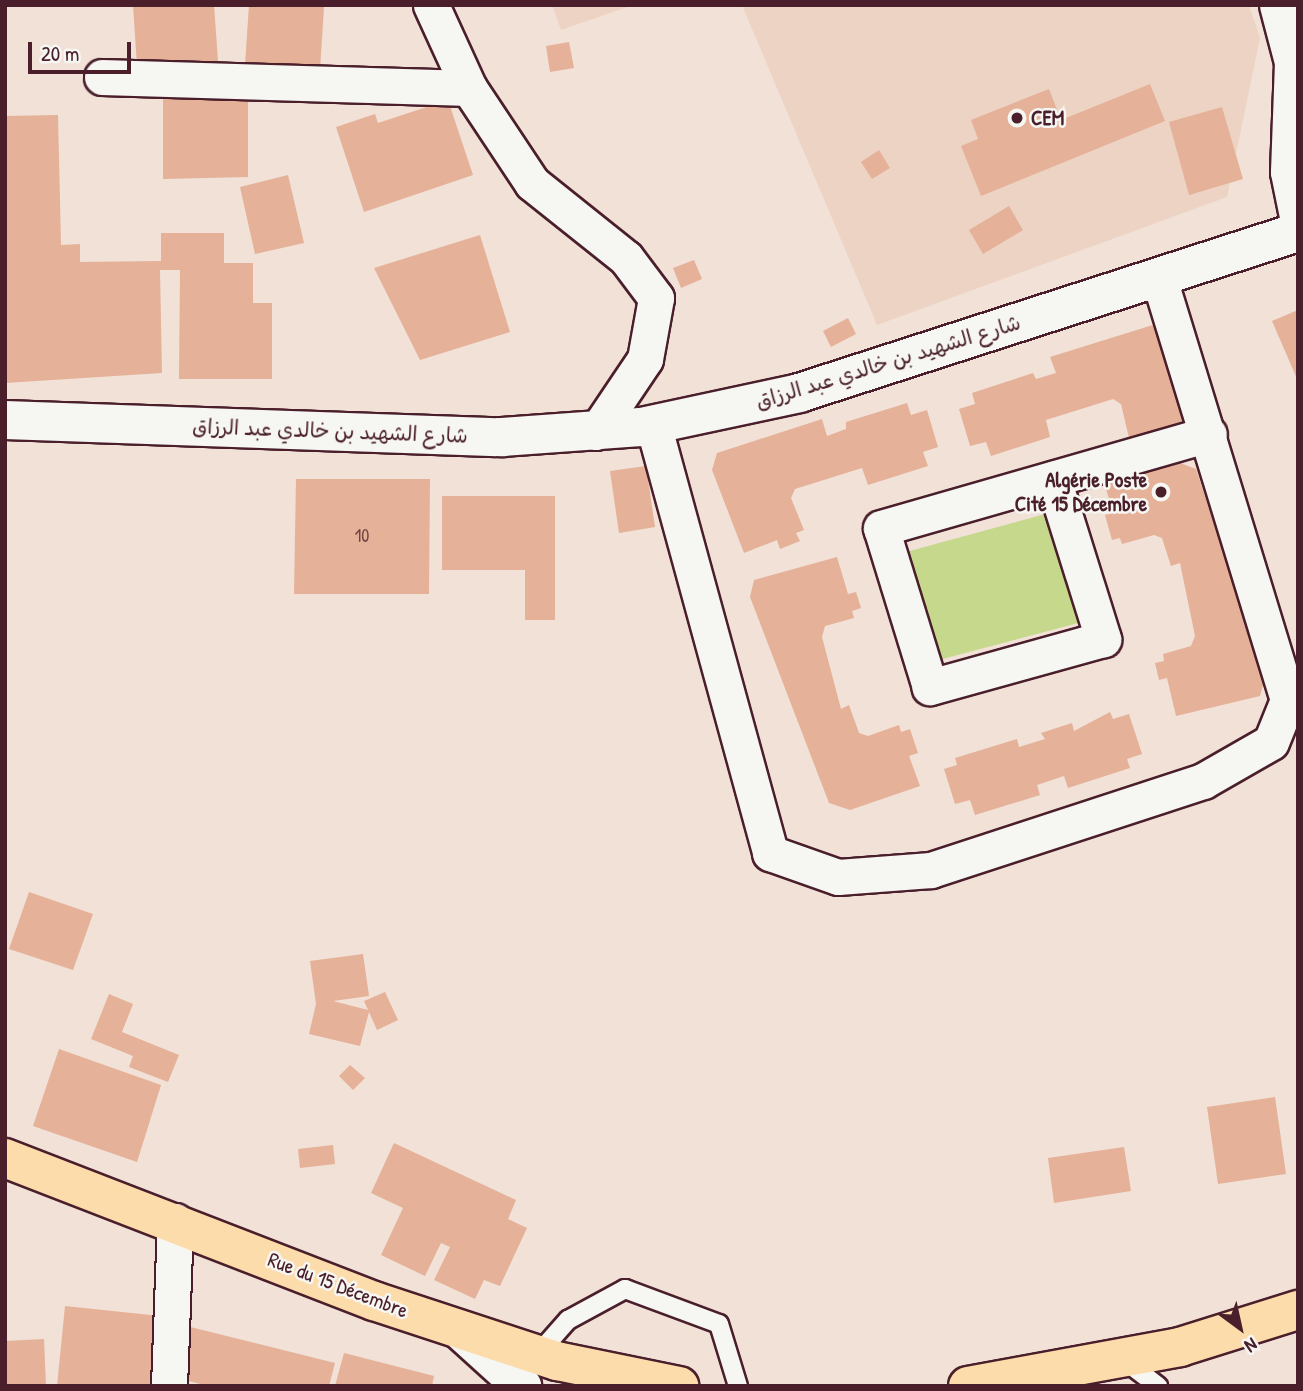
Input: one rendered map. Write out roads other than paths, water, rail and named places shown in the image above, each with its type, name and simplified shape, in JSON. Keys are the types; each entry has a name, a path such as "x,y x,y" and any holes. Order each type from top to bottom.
{"main road":[{"name":"شارع الشهيد بن خالدي عبد الرزاق","path":"5,421 502,437 596,432 653,424 799,393 1298,232"},
{"name":"Rue du 15 Décembre","path":"5,1158 460,1330 529,1370 679,1386"},
{"path":"968,1386 1121,1358 1298,1310"}],"street":[{"path":"431,5 469,88 532,183 626,257 656,298 645,359 596,432"},
{"path":"1277,5 1292,62 1288,172 1298,221"},
{"path":"102,77 469,88"},
{"path":"653,424 770,853 838,877 931,870 1203,781 1271,742 1288,700 1209,434 1159,278"},
{"path":"1053,479 1103,639 930,687 881,528 1209,434"},
{"path":"169,1386 175,1221"}],"lane":[{"path":"529,1370 568,1320 625,1289 719,1324 738,1386"},
{"path":"1121,1358 1158,1386"}],"place":[{"name":"CEM","path":"1017,118"},
{"name":"Algérie Poste Cité 15 Décembre","path":"1161,492"}]}
